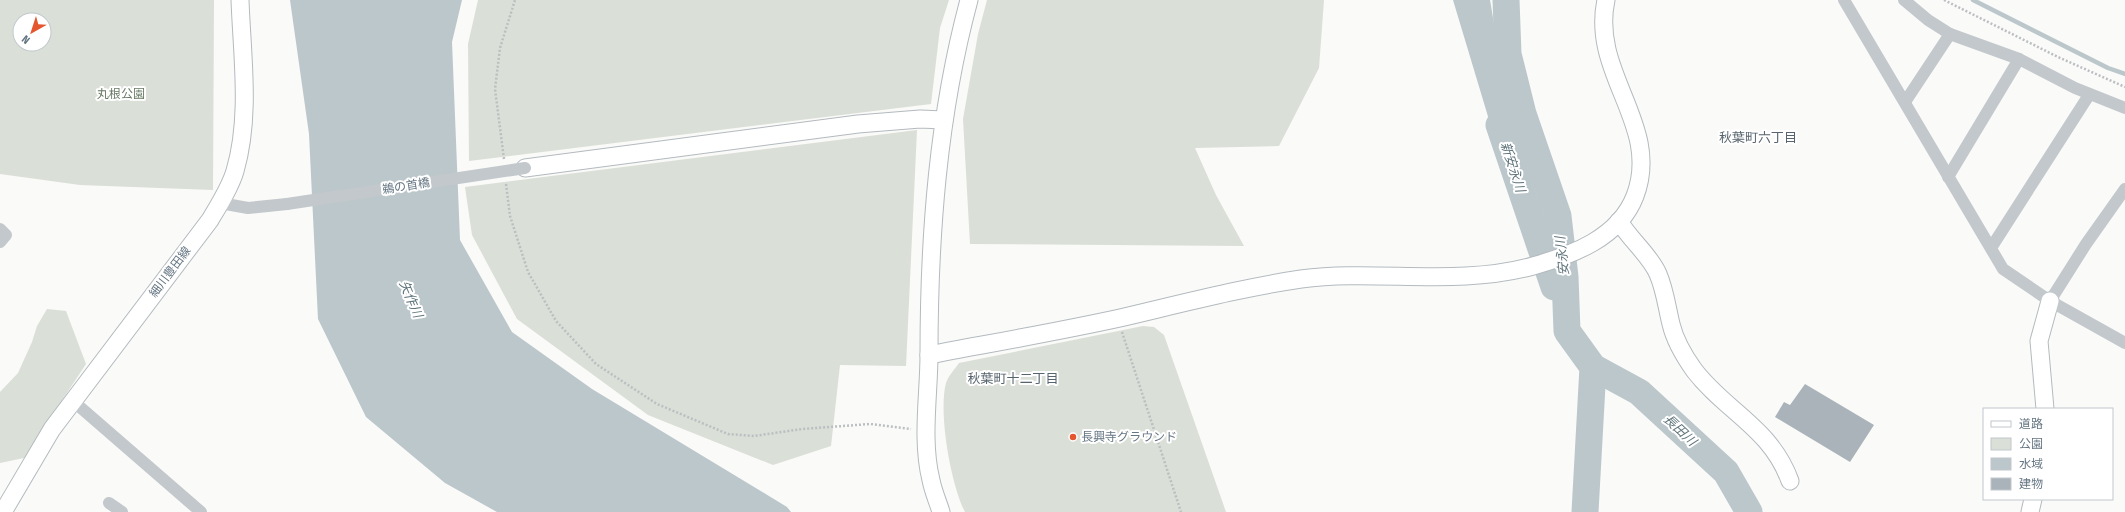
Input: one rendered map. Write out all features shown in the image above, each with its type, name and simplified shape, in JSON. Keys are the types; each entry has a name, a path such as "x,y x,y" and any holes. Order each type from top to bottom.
{"street":[{"name":"細川豊田線","path":"3,512 52,430 210,220 235,172 243,133 244,96 240,0"},
{"path":"941,512 930,480 926,430 929,355 928,312 932,228 944,120 960,34 969,0"},
{"path":"929,355 1119,318 1257,287 1303,279 1466,276 1531,266 1577,252 1609,232 1619,221 1634,199 1641,172 1638,132 1611,67 1603,39 1602,25 1606,0"},
{"path":"1844,0 2003,269 2050,301 2125,343"},
{"path":"1904,0 1928,20 1950,34 2019,58 2089,94 2125,108"},
{"path":"1905,102 1950,34"},
{"path":"1948,177 2019,58"},
{"path":"1991,248 2089,94"},
{"path":"525,168 858,124 944,120"},
{"name":"鵜の首橋","path":"220,203 248,208 287,204 525,168"},
{"path":"2045,408 2039,341 2050,301 2086,244 2125,189"},
{"path":"1619,221 1627,235 1658,273 1671,326 1680,349 1707,386 1759,431 1775,450 1790,481"},
{"path":"0,229 6,235 0,242"},
{"path":"74,401 201,512"},
{"path":"2030,512 2033,500"},
{"path":"109,503 122,512"}],"path":[{"path":"504,165 495,89 500,48 515,0"},
{"path":"1944,0 2058,57 2125,87"},
{"path":"506,179 510,216 528,272 556,321 596,364 656,404 728,434 754,436 802,429 870,424 926,430"},
{"path":"1125,346 1180,512"}],"green space":[{"name":"丸根公園","path":"0,0 214,0 213,190 80,185 0,174"},
{"path":"478,0 949,0 940,28 931,104 469,161 468,44"},
{"path":"987,0 1324,0 1319,68 1279,146 1195,148 1216,195 1244,246 970,244 963,119 978,34"},
{"path":"917,130 906,366 840,365 831,446 773,465 648,415 517,319 472,235 465,187"},
{"path":"47,309 66,311 86,364 24,458 0,463 0,392 18,373 32,342 37,326"},
{"name":"長興寺グラウンド","path":"1143,326 1154,327 1164,335 1226,512 965,512 955,485 947,449 944,412 946,383 959,363"}],"water":[{"name":"矢作川","path":"290,0 462,0 452,42 460,240 512,332 592,389 787,507 791,512 497,512 445,483 366,417 318,319 309,134"},
{"path":"1453,0 1490,0 1498,47 1522,135 1505,173"}],"building":[{"path":"1805,384 1874,425 1850,462 1775,417 1784,402 1790,405"}],"waterway":[{"name":"安永川","path":"1506,0 1508,54 1523,114 1558,216 1565,277 1567,331 1593,367 1585,512"},
{"path":"1973,0 2108,68 2125,74"},
{"name":"新安永川","path":"1499,125 1554,287"},
{"name":"長田川","path":"1593,367 1639,392 1726,472 1749,512"}],"place":[{"name":"長興寺グラウンド","path":"1073,437"}],"district":[{"name":"秋葉町六丁目","path":"1758,137"},
{"name":"秋葉町十二丁目","path":"1013,378"}]}
